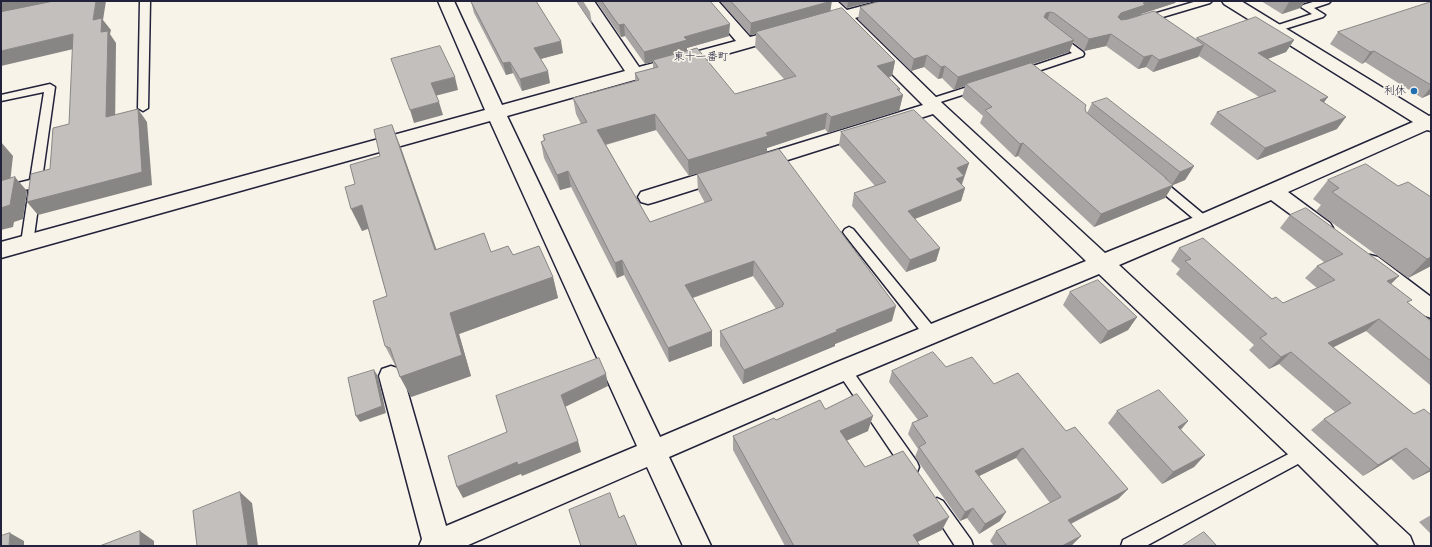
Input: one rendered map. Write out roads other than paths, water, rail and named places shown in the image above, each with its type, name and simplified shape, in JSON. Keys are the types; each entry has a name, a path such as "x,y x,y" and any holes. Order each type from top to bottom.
{"street":[{"path":"446,1 496,113 697,546"},
{"path":"586,1 635,74"},
{"path":"710,1 746,43"},
{"path":"828,1 934,104 1304,452 1400,546"},
{"path":"1,250 899,1"},
{"path":"1230,1 1430,123"},
{"path":"648,197 934,104"},
{"path":"391,376 435,545 844,370 1204,221 1430,123"},
{"path":"1273,191 1336,238"},
{"path":"1355,252 1431,309"}],"lane":[{"path":"143,108 145,1"},
{"path":"1133,23 1206,1"},
{"path":"1275,29 1320,15 1306,7 1326,1"},
{"path":"1013,76 1079,54 1046,28"},
{"path":"934,104 990,83"},
{"path":"1,98 50,87 27,243"},
{"path":"1145,172 1204,221"},
{"path":"1,191 36,183"},
{"path":"848,232 931,334"},
{"path":"844,370 920,481"},
{"path":"1129,546 1304,452"},
{"path":"929,494 965,546"}],"place":[{"name":"利休","path":"1414,91"}],"district":[{"name":"東十一番町","path":"701,57"}]}
